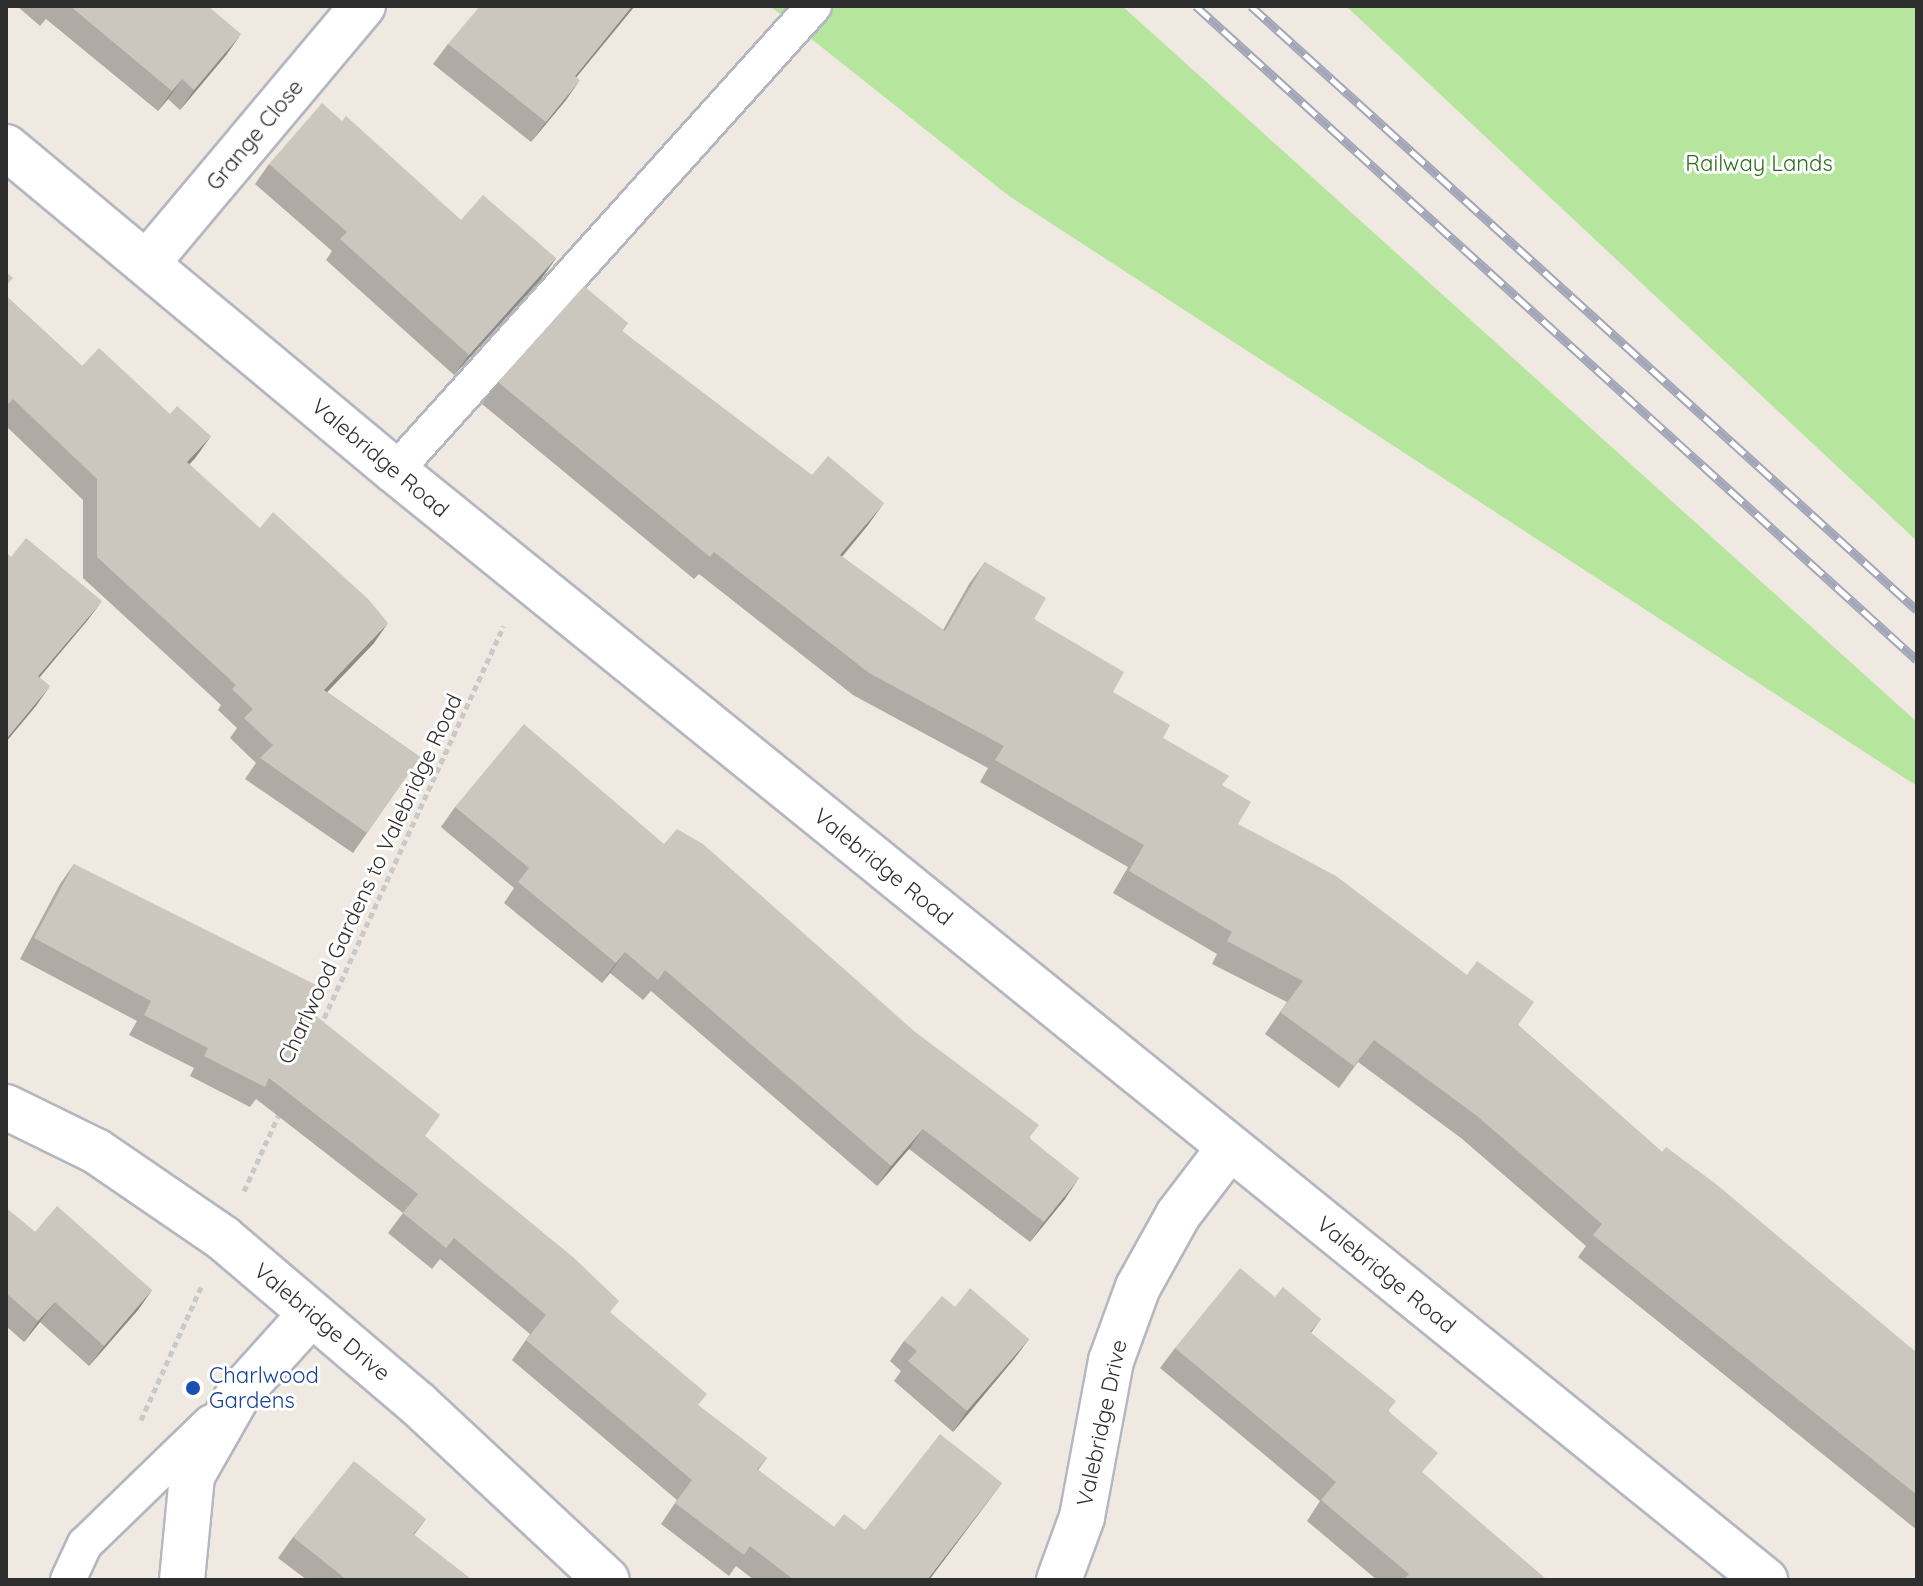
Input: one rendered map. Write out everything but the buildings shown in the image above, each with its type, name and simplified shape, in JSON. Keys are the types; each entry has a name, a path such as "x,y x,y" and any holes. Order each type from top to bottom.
{"street":[{"name":"Grange Close","path":"147,263 363,6"},
{"name":"Valebridge Road","path":"6,147 395,471 1765,1580"},
{"name":"Valebridge Drive","path":"6,1107 96,1151 223,1238 607,1580"},
{"name":"Valebridge Drive","path":"1059,1580 1082,1517 1111,1361 1138,1287 1178,1215 1229,1148"},
{"path":"182,1580 192,1476 238,1395 311,1314"}],"lane":[{"path":"395,471 814,6"},
{"path":"68,1580 85,1544 238,1395"}],"path":[{"name":"Charlwood Gardens to Valebridge Road","path":"315,1037 527,577"},
{"path":"135,1434 282,1109"}],"green space":[{"path":"770,6 1122,6 1917,722 1917,786 1009,196"},
{"name":"Railway Lands","path":"1346,6 1917,6 1917,541 1810,441"}],"railway":[{"path":"1196,6 1917,660"},
{"path":"1251,6 1917,610"}],"place":[{"name":"Charlwood Gardens","path":"193,1388"}]}
